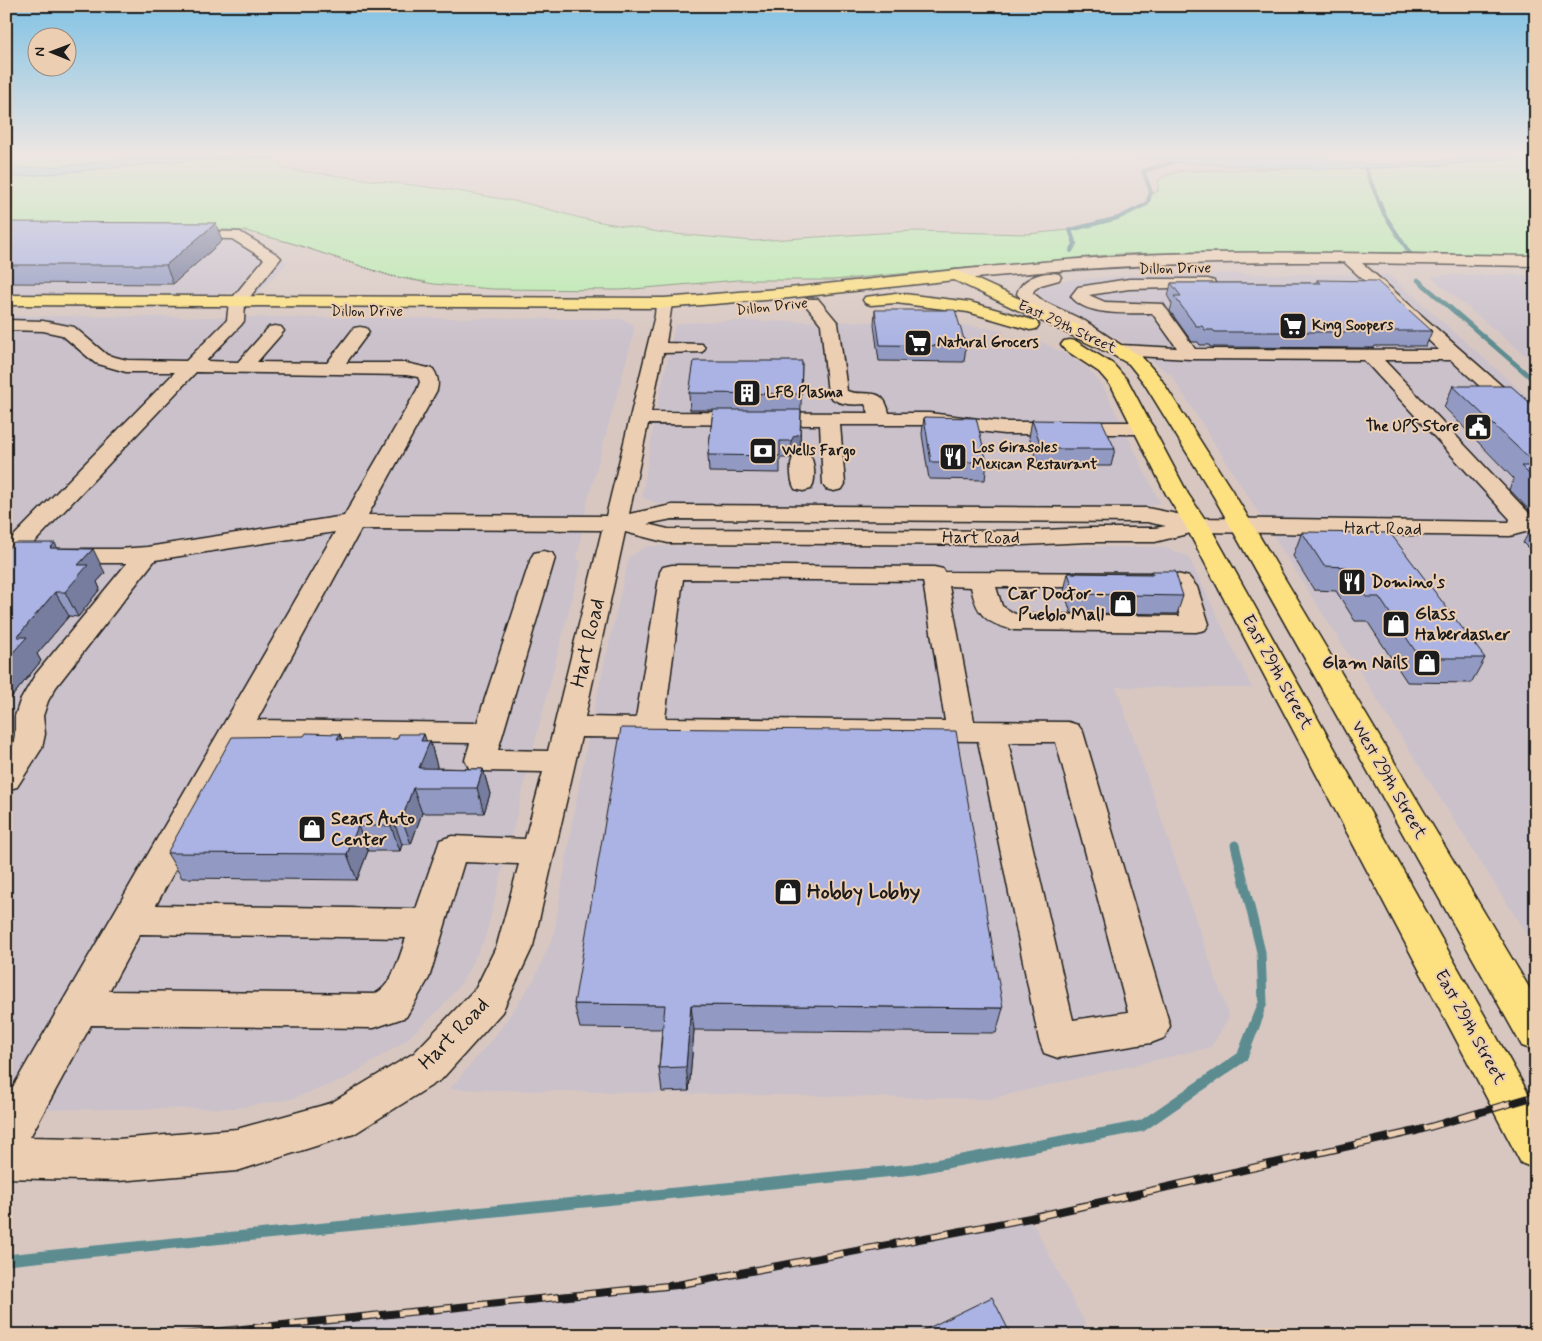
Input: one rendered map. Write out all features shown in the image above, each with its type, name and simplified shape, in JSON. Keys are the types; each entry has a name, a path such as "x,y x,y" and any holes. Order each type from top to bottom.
{"main road":[{"name":"Dillon Drive","path":"663,309 936,277"},
{"name":"East 29th Street","path":"936,277 957,281 1043,329 1106,368 1121,386 1177,494 1197,525 1536,1148"},
{"name":"Dillon Drive","path":"6,310 236,307 730,311 817,302 957,281 977,285"},
{"name":"East 29th Street","path":"977,285 1135,360 1152,380 1242,526"},
{"path":"817,302 896,298 936,301 970,307 1043,329"},
{"name":"Dillon Drive","path":"6,300 236,307"},
{"name":"West 29th Street","path":"1242,526 1536,1034"}],"street":[{"path":"7,556 235,321 236,307 272,258 236,235 166,235"},
{"name":"Dillon Drive","path":"957,281 1067,264 1157,259 1246,258 1353,264 1536,270"},
{"name":"Dillon Drive","path":"977,285 1078,273 1177,267 1536,261"},
{"path":"1353,264 1371,289 1454,355 1536,427"},
{"path":"1053,276 1031,283 1026,289 1025,294 1037,306 1079,325 1117,350 1181,354 1454,355"},
{"path":"1181,354 1157,308 1114,307 1087,302 1079,296 1084,290 1130,284 1226,284"},
{"path":"817,302 830,323 838,394 842,397 870,398 879,405 880,419"},
{"name":"Hart Road","path":"6,1157 118,1160 237,1150 340,1120 428,1066 489,1000 515,946 616,523 656,348 663,309"},
{"path":"6,325 44,326 68,332 77,337 93,354 111,363 126,366 406,369 426,373 428,377 426,390 6,1139"},
{"path":"242,368 275,331"},
{"path":"332,369 360,332"},
{"path":"656,348 696,348"},
{"path":"1152,380 1181,354"},
{"name":"Hart Road","path":"616,523 672,512 1147,515 1197,525 1479,530 1510,529 1521,526 1521,518 1369,355"},
{"path":"640,418 929,419 1004,428 1144,428"},
{"path":"801,419 803,484"},
{"path":"830,419 834,484"},
{"path":"788,537 825,529 871,526 880,520 879,513"},
{"path":"568,727 649,728 976,731 1068,732 1151,1026 1058,1040 976,731 924,576 907,538 908,530 920,526 1010,525 1050,514"},
{"path":"7,556 120,556 147,554 352,522 616,523"},
{"name":"Hart Road","path":"616,523 668,536 1022,538 1123,557 1155,535 1197,525"},
{"path":"682,572 688,536"},
{"path":"6,779 27,748 30,734 30,716 34,701 45,682 147,554"},
{"path":"649,728 672,572 924,576 982,579 1123,557 1180,582 1187,593 1196,624 1014,622 1002,619 988,608 982,579"},
{"path":"543,558 480,760 560,762"},
{"path":"236,730 488,733"},
{"path":"80,1008 374,1011 393,1005 411,978 452,850 538,852"},
{"path":"129,919 428,924"}],"path":[{"path":"281,240 391,276 426,282"}],"shaded area":[{"path":"164,229 242,233 288,262 258,293 227,293 212,297 6,296 6,231"},
{"path":"1161,273 1389,275 1536,404 1536,949 1171,375 1132,346 1055,307 1038,295 1037,289 1069,280"},
{"path":"1441,275 1536,275 1536,364 1431,277"},
{"path":"6,316 618,319 634,325 634,332 587,503 577,559 581,562 485,938 462,982 439,1010 405,1041 345,1079 291,1099 235,1108 6,1110"},
{"path":"727,321 944,322 1004,331 1002,337 1043,343 1069,356 1088,369 1103,386 1160,503 1142,508 659,504 642,497 656,411 675,326 683,323"},
{"path":"647,546 1163,547 1188,556 1252,688 1116,687 1229,1017 1211,1047 989,1099 450,1089 499,1031 535,978 554,934 573,817 593,713 629,557"},
{"path":"1030,1218 1091,1335 183,1335 677,1285"}],"green space":[{"path":"6,217 575,217 664,233 754,241 912,231 1027,234 1070,230 1118,218 1536,217 1536,257 1193,252 1120,254 833,280 738,280 621,290 493,289 434,284 391,276 295,244 246,231 188,228 6,230"}],"building":[{"path":"6,222 216,223 166,265 6,265"},
{"name":"King Soopers","path":"1317,280 1377,281 1432,331 1215,332 1213,330 1205,330 1202,326 1196,326 1174,296 1181,296 1171,283 1321,283"},
{"path":"875,310 955,310 966,346 880,345"},
{"path":"694,361 802,361 801,394 689,393"},
{"path":"1453,386 1511,386 1536,408 1536,465"},
{"path":"713,410 801,410 800,434 794,436 791,441 780,441 780,456 708,455"},
{"path":"924,417 976,418 987,462 931,462"},
{"path":"1032,420 1102,421 1115,449 1042,449"},
{"path":"1521,466 1536,466 1536,481"},
{"path":"1302,532 1390,533 1485,658 1420,658 1379,597 1366,597 1346,567 1324,566"},
{"path":"14,543 55,543 50,548 93,549 78,565 88,565 65,592 55,592 17,637 27,637 6,660 6,548 9,548"},
{"path":"1151,571 1175,571 1183,596 1075,594 1068,573 1153,574"},
{"name":"Hobby Lobby","path":"621,728 956,731 1003,1008 691,1005 686,1067 659,1068 665,1005 574,1004"},
{"name":"Sears Auto Center","path":"306,733 340,734 337,739 397,739 399,734 424,734 421,741 430,741 419,768 483,769 477,788 413,788 402,819 393,819 391,826 358,826 347,854 167,853 232,737 304,736"},
{"path":"992,1297 1011,1335 914,1335"}],"waterway":[{"path":"1071,251 1075,244 1070,230 1121,217"},
{"path":"1386,217 1411,255"},
{"path":"1418,280 1536,382"},
{"path":"1235,845 1261,952 1263,1003 1257,1017"},
{"path":"6,1260 914,1169 1142,1126 1242,1057 1258,1016"}],"tunnel":[{"path":"802,444 802,458"}],"railway":[{"path":"183,1335 677,1285 1030,1218 1416,1131 1536,1096"}],"place":[{"name":"King Soopers","path":"1293,326"},
{"name":"Natural Grocers","path":"918,343"},
{"name":"LFB Plasma","path":"747,393"},
{"name":"The UPS Store","path":"1478,427"},
{"name":"Wells Fargo","path":"763,451"},
{"name":"Los Girasoles Mexican Restaurant","path":"953,457"},
{"name":"Domino's","path":"1352,582"},
{"name":"Car Doctor - Pueblo Mall","path":"1123,604"},
{"name":"Glass Haberdasher","path":"1396,624"},
{"name":"Glam Nails","path":"1427,663"},
{"name":"Sears Auto Center","path":"312,829"},
{"name":"Hobby Lobby","path":"788,892"}]}
